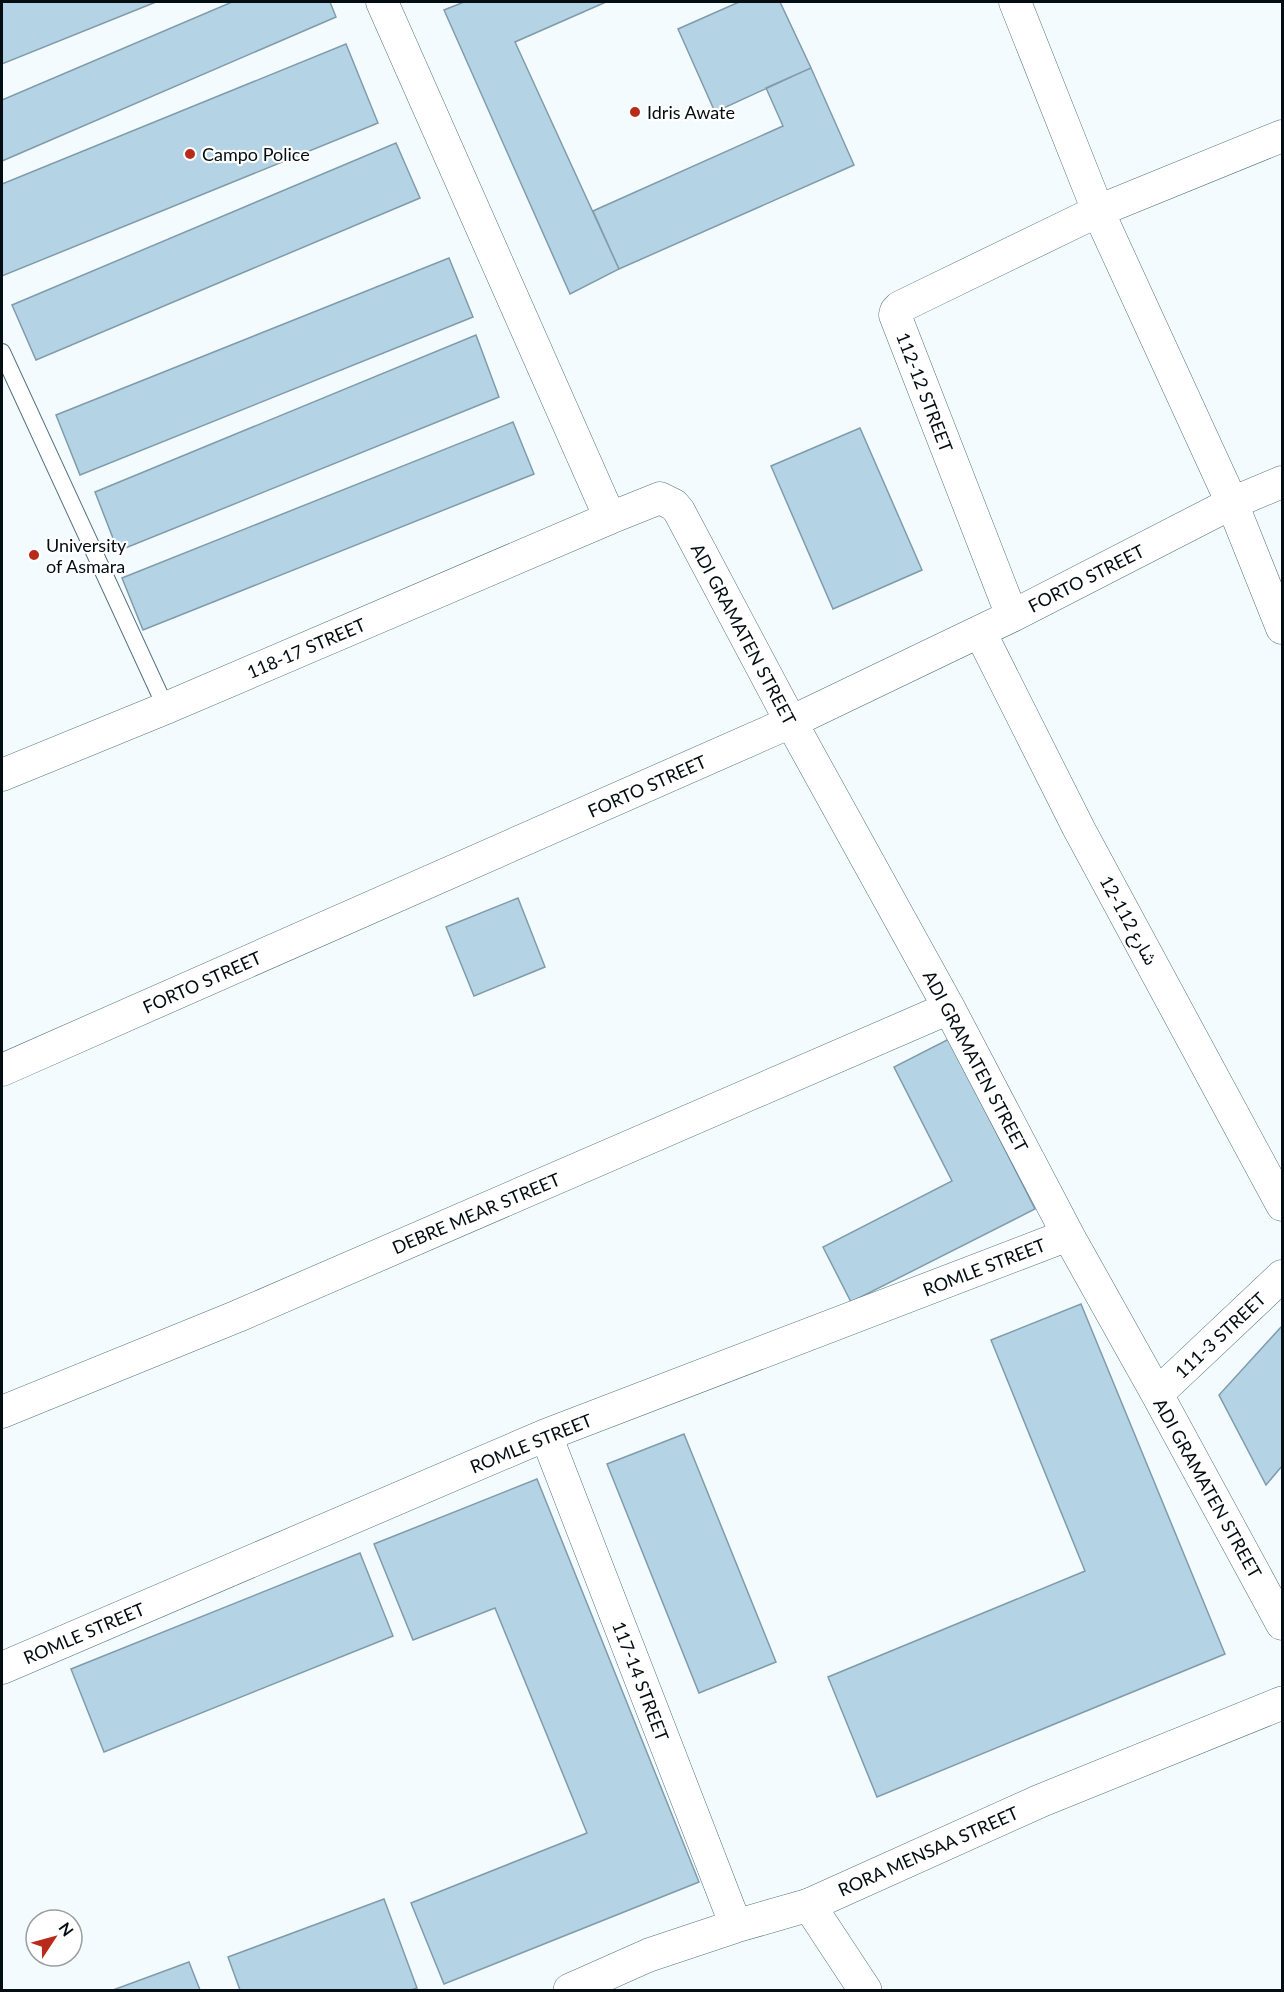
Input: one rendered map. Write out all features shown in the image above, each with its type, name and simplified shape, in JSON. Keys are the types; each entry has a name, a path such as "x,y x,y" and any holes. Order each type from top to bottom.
{"main road":[{"name":"RORA MENSAA STREET","path":"570,1990 649,1955 809,1905 1040,1801 1282,1703"},
{"path":"809,1905 865,1990"}],"street":[{"path":"382,2 610,518"},
{"path":"1015,2 1098,211 1232,503 1282,628"},
{"path":"1098,211 1282,136"},
{"name":"112-12 STREET","path":"1012,616 896,311 900,307 1098,211"},
{"name":"FORTO STREET","path":"2,1070 791,722 980,632 1232,503 1282,482"},
{"name":"118-17 STREET","path":"2,775 166,708 653,500 660,498 667,500"},
{"name":"ADI GRAMATEN STREET","path":"667,500 679,511 791,722 949,1008 1068,1235 1282,1624"},
{"name":"شارع 112-12","path":"980,632 1079,829 1282,1205"},
{"name":"DEBRE MEAR STREET","path":"2,1413 249,1312 949,1008"},
{"name":"ROMLE STREET","path":"2,1668 546,1435 1068,1235"},
{"name":"111-3 STREET","path":"1157,1394 1282,1275"},
{"name":"117-14 STREET","path":"546,1435 736,1926"}],"lane":[{"path":"2,352 166,708"}],"building":[{"path":"2,2 156,2 2,64"},
{"path":"232,2 330,2 336,17 2,161 2,100"},
{"path":"464,2 606,2 515,42 619,269 570,294 444,10"},
{"path":"739,2 780,2 811,68 715,112 678,29"},
{"name":"Campo Police","path":"346,44 378,123 2,276 2,184"},
{"path":"811,68 854,165 619,269 593,211 783,126 766,88"},
{"name":"Campo Police","path":"396,143 420,198 36,360 12,305"},
{"path":"449,258 473,317 80,475 56,415"},
{"path":"476,335 499,397 118,551 95,492"},
{"path":"513,422 534,474 143,630 122,578"},
{"path":"860,428 922,570 833,609 771,466"},
{"path":"518,898 545,967 474,996 446,927"},
{"path":"949,1039 1035,1209 851,1302 823,1247 952,1181 894,1067"},
{"path":"1081,1304 1225,1654 877,1797 828,1677 1085,1571 991,1340"},
{"path":"1282,1326 1282,1466 1266,1485 1219,1395"},
{"path":"684,1434 776,1662 699,1693 607,1464"},
{"path":"537,1479 699,1882 444,1984 411,1903 587,1833 495,1608 413,1640 374,1544"},
{"path":"360,1553 393,1636 104,1752 71,1669"},
{"path":"384,1899 417,1988 411,1990 240,1990 228,1957"},
{"path":"189,1962 200,1990 113,1990"}],"place":[{"name":"Idris Awate","path":"635,112"},
{"name":"Campo Police","path":"190,154"},
{"name":"University of Asmara","path":"34,555"}]}
